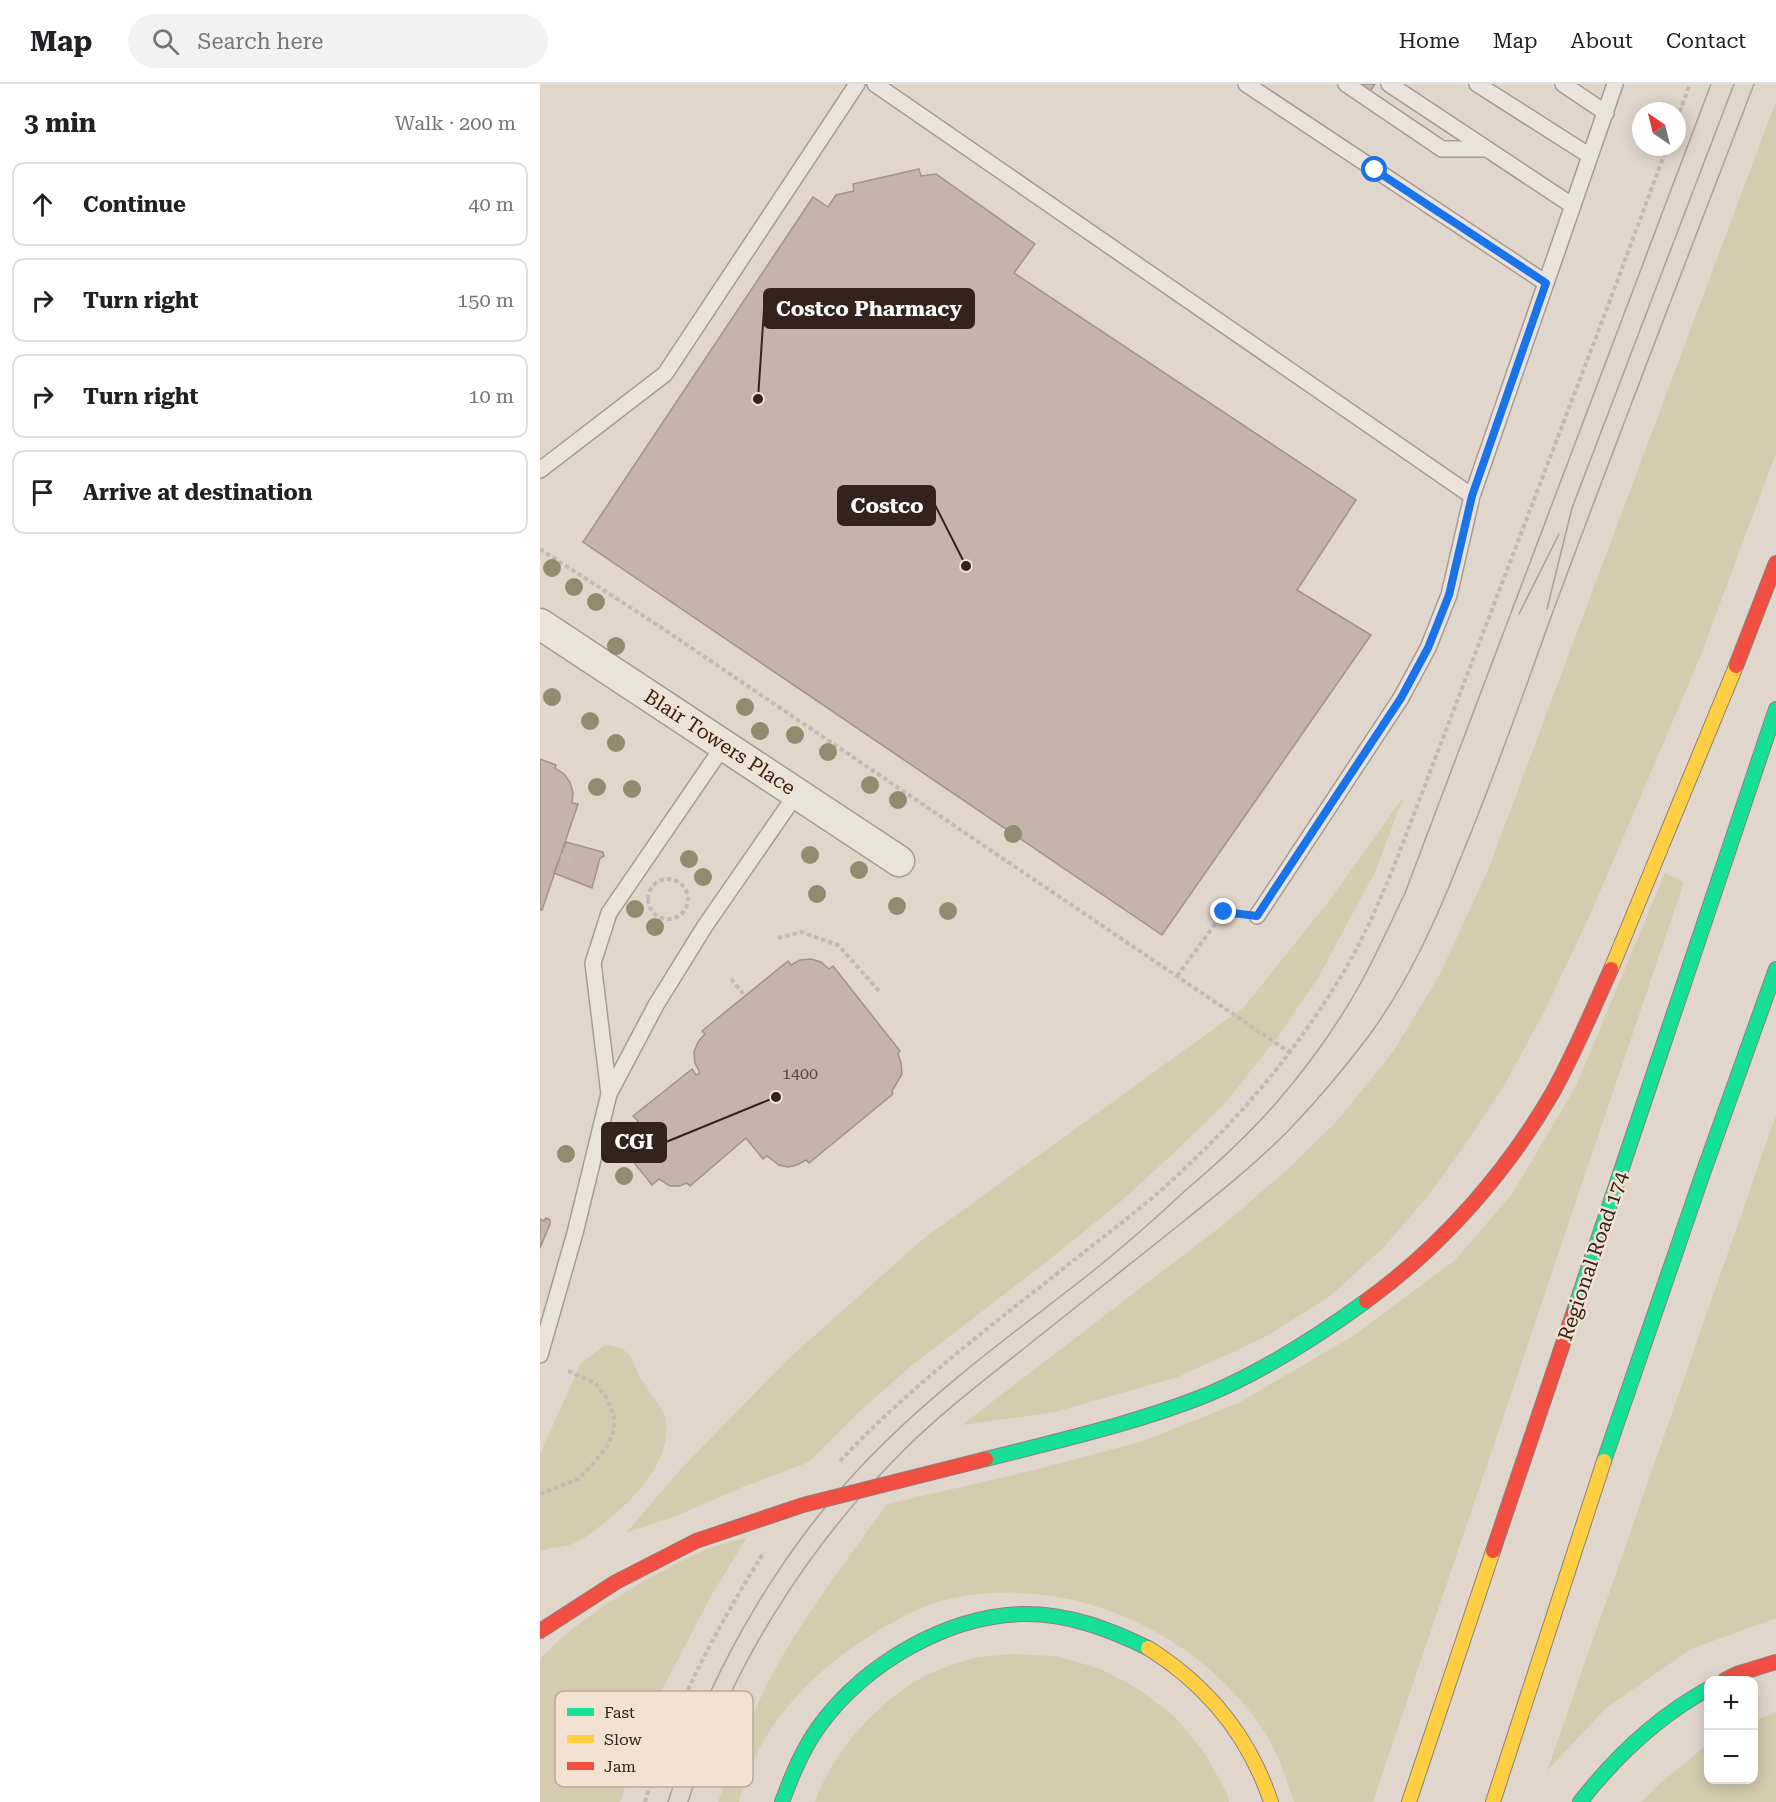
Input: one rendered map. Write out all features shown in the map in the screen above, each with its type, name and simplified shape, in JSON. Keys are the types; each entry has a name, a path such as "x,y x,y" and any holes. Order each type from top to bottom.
{"highway":[{"path":"540,1631 614,1581 696,1541 740,1525 842,1493 986,1459 1151,1415 1201,1398 1248,1376 1304,1345 1403,1274 1467,1210 1528,1132 1554,1090 1596,1004 1692,774 1776,563"},
{"name":"Regional Road 174","path":"1409,1802 1776,709"},
{"path":"1493,1802 1578,1537 1693,1199 1776,969"},
{"path":"782,1802 805,1750 828,1715 856,1687 888,1662 917,1644 943,1632 998,1616 1022,1614 1047,1615 1080,1621 1141,1644 1168,1661 1197,1684 1222,1710 1248,1748 1261,1773 1271,1802"},
{"path":"1736,1676 1776,1662"},
{"path":"1580,1802 1618,1758 1643,1734 1673,1710 1704,1691"}],"street":[{"name":"Blair Towers Place","path":"540,624 899,861"}],"lane":[{"path":"540,470 665,374 856,84"},
{"path":"875,84 1472,496"},
{"path":"1246,84 1546,283"},
{"path":"1346,84 1442,149 1485,149"},
{"path":"1389,84 1573,206"},
{"path":"1477,84 1590,156"},
{"path":"1563,84 1606,113"},
{"path":"1257,916 1401,698 1428,648 1449,595 1472,496 1615,84"},
{"path":"609,1094 593,963 609,912 724,745"},
{"path":"540,1354 575,1233 609,1094 656,1005 705,927 797,793"}],"path":[{"path":"1683,102 1690,84"},
{"path":"833,1468 870,1429 936,1370 1128,1218 1182,1172 1230,1123 1289,1052 1331,993 1384,891 1664,156"},
{"path":"540,549 662,628 1289,1052"},
{"path":"561,855 572,860"},
{"path":"667,879 675,880 687,893 688,902 678,916 669,919 660,918 649,905 648,896 651,888 667,879"},
{"path":"1177,976 1224,912 1257,916"},
{"path":"778,938 801,932 838,945 880,992"},
{"path":"731,979 745,996"},
{"path":"540,1494 578,1479 609,1443 614,1430 614,1416 607,1398 595,1383 566,1370"},
{"path":"688,1691 737,1596 766,1550"},
{"path":"645,1802 649,1787"}],"shaded area":[{"path":"1776,101 1776,453 1699,660 1590,915 1544,1012 1505,1084 1427,1197 1383,1248 1329,1297 1263,1338 1178,1377 1055,1412 962,1425 1224,1224 1287,1170 1336,1122 1393,1052 1440,974 1488,870"},
{"path":"1404,796 1375,872 1318,978 1277,1038 1226,1102 1173,1154 1119,1203 1050,1259 911,1366 862,1409 809,1462 740,1488 674,1517 626,1533 679,1471 787,1360 923,1239 1244,1007 1329,901"},
{"path":"1665,873 1684,882 1373,1802 1294,1802 1281,1766 1264,1731 1236,1695 1203,1663 1165,1637 1124,1616 1080,1602 1035,1594 989,1593 944,1600 917,1610 874,1633 837,1659 789,1705 764,1740 753,1762 753,1713 764,1690 784,1653 826,1588 887,1504 1035,1470 1140,1442 1238,1403 1353,1336 1454,1261 1512,1194 1577,1084"},
{"path":"1776,1115 1776,1618 1691,1649 1606,1708 1547,1771"},
{"path":"605,1345 622,1349 631,1357 644,1384 663,1411 666,1419 666,1435 663,1451 648,1479 626,1504 602,1525 575,1543 540,1552 540,1454 581,1363"},
{"path":"747,1537 711,1596 661,1691 555,1691 555,1787 625,1787 620,1802 540,1802 540,1659 557,1642 616,1598 659,1573 713,1547"},
{"path":"1009,1654 1056,1656 1101,1669 1140,1690 1175,1717 1204,1752 1227,1793 1229,1802 815,1802 833,1765 845,1747 874,1713 908,1686 925,1676 964,1661"},
{"path":"1776,1712 1776,1802 1642,1802 1657,1786 1704,1747 1704,1784 1758,1784 1758,1719"},
{"path":"724,1787 744,1787 739,1802 718,1802"}],"building":[{"path":"1356,84 1375,84 1369,93"},
{"path":"919,169 921,176 936,174 1035,244 1014,273 1356,500 1297,590 1371,635 1162,935 583,542 813,197 828,207 836,195 854,191 853,184"},
{"path":"540,759 556,765 555,768 564,774 570,782 573,793 572,803 578,804 542,910 540,910"},
{"path":"566,842 603,852 604,856 600,858 592,888 554,873"},
{"path":"811,959 821,962 829,969 833,966 900,1051 898,1054 902,1074 892,1091 893,1094 809,1163 806,1160 788,1167 779,1165 767,1156 763,1159 746,1138 690,1186 687,1183 670,1186 659,1179 652,1185 628,1155 635,1149 631,1141 631,1132 638,1121 633,1116 692,1069 696,1075 700,1073 695,1063 694,1052 698,1042 705,1034 702,1031 788,961 791,965 800,960"},
{"path":"546,1218 550,1220 550,1224 540,1248 540,1219 544,1221"}],"tram line":[{"path":"711,1691 754,1609 783,1564 849,1480 885,1442 933,1398 1088,1275 1234,1147 1289,1088 1344,1012 1369,968 1405,893 1711,84"},
{"path":"1547,609 1572,508 1734,84"},
{"path":"732,1691 774,1613 803,1570 834,1528 903,1451 946,1411 1214,1197 1273,1146 1339,1074 1382,1017 1408,974 1450,885 1754,84"},
{"path":"1519,614 1559,534"},
{"path":"668,1802 673,1787"},
{"path":"688,1802 693,1787"}],"traffic: fast":[{"path":"1574,1311 1776,709"},
{"path":"1604,1461 1776,969"},
{"path":"986,1459 1127,1422 1209,1394 1290,1352 1366,1301"},
{"path":"782,1802 808,1743 838,1703 884,1664 909,1647 937,1634 993,1617 1039,1614 1071,1619 1148,1648"},
{"path":"1580,1802 1638,1739 1672,1712 1704,1691"}],"traffic: slow":[{"path":"1611,969 1736,666"},
{"path":"1493,1802 1604,1461"},
{"path":"1409,1802 1493,1551"},
{"path":"1148,1648 1189,1678 1223,1714 1251,1755 1271,1802"}],"traffic: jam":[{"path":"1736,666 1776,563"},
{"path":"1366,1301 1394,1280 1446,1232 1515,1151 1561,1077 1611,969"},
{"path":"1493,1551 1574,1311"},
{"path":"696,1541 803,1505 986,1459"},
{"path":"540,1631 616,1582 696,1541"},
{"path":"1733,1676 1776,1662"}],"place":[{"name":"Costco Pharmacy","path":"758,399"},
{"name":"Costco","path":"966,566"},
{"name":"CGI","path":"776,1097"}],"route":[{"path":"1224,912 1257,916 1401,698 1428,648 1449,595 1472,496 1546,283 1375,170"}]}
